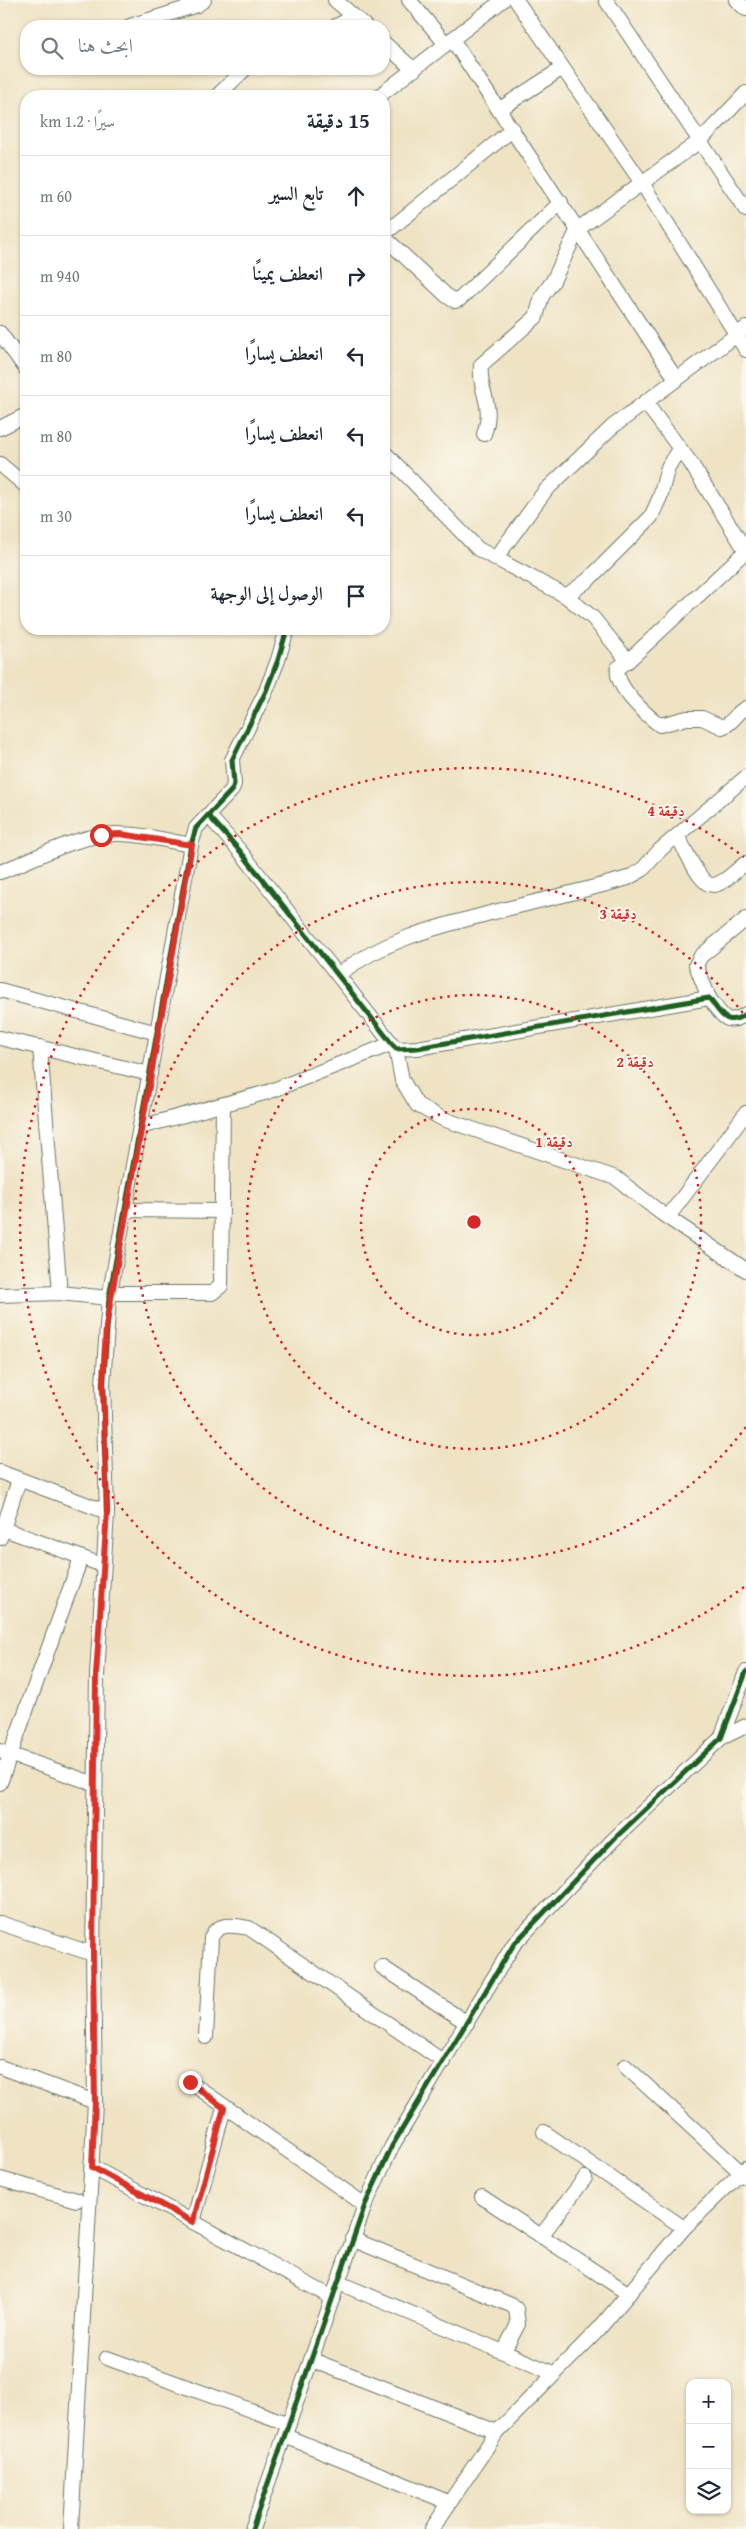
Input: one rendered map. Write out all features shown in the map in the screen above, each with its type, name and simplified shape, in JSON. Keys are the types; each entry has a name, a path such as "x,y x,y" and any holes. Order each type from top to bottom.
{"street":[{"path":"149,20 197,5 204,0"},
{"path":"334,0 358,20"},
{"path":"409,0 449,41 500,109 676,379"},
{"path":"388,90 502,0"},
{"path":"516,0 741,331 746,350"},
{"path":"606,0 746,210"},
{"path":"736,0 746,9"},
{"path":"348,20 354,17"},
{"path":"390,48 414,70"},
{"path":"500,109 561,69"},
{"path":"223,90 239,75"},
{"path":"484,434 489,419 489,409 481,365 536,317 542,296 552,282 578,229 700,142 743,102"},
{"path":"390,231 513,129"},
{"path":"390,242 447,296 456,301 460,300 561,202"},
{"path":"496,558 545,491 612,427 741,331"},
{"path":"0,333 20,361"},
{"path":"645,402 690,462 746,551 628,661 618,668 618,681 648,716 660,725 687,718 702,718 722,727 728,725 741,710 746,708"},
{"path":"0,428 20,417"},
{"path":"566,596 588,580 651,518 660,497 668,467 679,449"},
{"path":"390,458 478,549 542,585 566,596 592,618 628,661"},
{"path":"0,464 20,481"},
{"path":"71,2529 95,2102 93,1954 96,1675 107,1512 103,1384 110,1296 196,828 232,790 234,784 232,760 275,668 285,635"},
{"path":"339,974 354,962 389,944 437,927 628,878 642,870 660,850 746,777"},
{"path":"208,816 240,851 339,974 393,1047 402,1080 417,1105 443,1119 616,1178 668,1217 746,1270"},
{"path":"0,872 74,843 101,835 120,834 192,845"},
{"path":"677,837 699,877 708,884 713,885 722,882 746,863"},
{"path":"746,919 701,956 696,964 709,998 726,1020 732,1021 746,1014"},
{"path":"0,990 157,1033"},
{"path":"140,1127 268,1092 393,1047 416,1048 709,998"},
{"path":"0,1038 150,1074"},
{"path":"40,1047 60,1293"},
{"path":"0,1295 60,1293 110,1296 212,1293 217,1291 221,1286 224,1105"},
{"path":"668,1217 746,1113"},
{"path":"126,1210 222,1211"},
{"path":"0,1472 107,1512"},
{"path":"19,1480 2,1534 102,1565"},
{"path":"0,1783 5,1753 81,1558"},
{"path":"721,1738 746,1672"},
{"path":"252,2529 339,2283 364,2204 392,2146 466,2023 520,1936 671,1782 721,1738 746,1726"},
{"path":"5,1753 95,1784"},
{"path":"0,1923 93,1954"},
{"path":"206,2037 211,1938 214,1931 220,1927 232,1925 248,1928 444,2062"},
{"path":"382,1967 466,2023"},
{"path":"432,2529 448,2502 497,2432 598,2330 684,2228 744,2172 625,2066"},
{"path":"0,2067 95,2102"},
{"path":"190,2082 224,2108 364,2204"},
{"path":"193,2222 224,2108"},
{"path":"544,2132 684,2228"},
{"path":"92,2167 333,2298"},
{"path":"541,2236 584,2178"},
{"path":"0,2179 76,2200"},
{"path":"482,2197 629,2294"},
{"path":"352,2239 511,2305 516,2309 518,2324 504,2352"},
{"path":"339,2283 554,2373"},
{"path":"108,2358 287,2430 448,2502"},
{"path":"312,2360 497,2432"}],"cycle path":[{"path":"107,1512 103,1384 109,1298 191,845 196,828 232,790 234,784 232,760 266,691 285,635"},
{"path":"208,815 240,851 396,1049 417,1048 709,998 720,1013 728,1019 733,1020 746,1014"},
{"path":"252,2529 365,2205 392,2146 514,1944 613,1840 721,1738 746,1672"}],"route":[{"path":"101,835 120,834 192,845 115,1263 106,1327 103,1384 107,1512 96,1675 93,1954 95,2102 92,2167 193,2222 224,2108 190,2082"}]}
